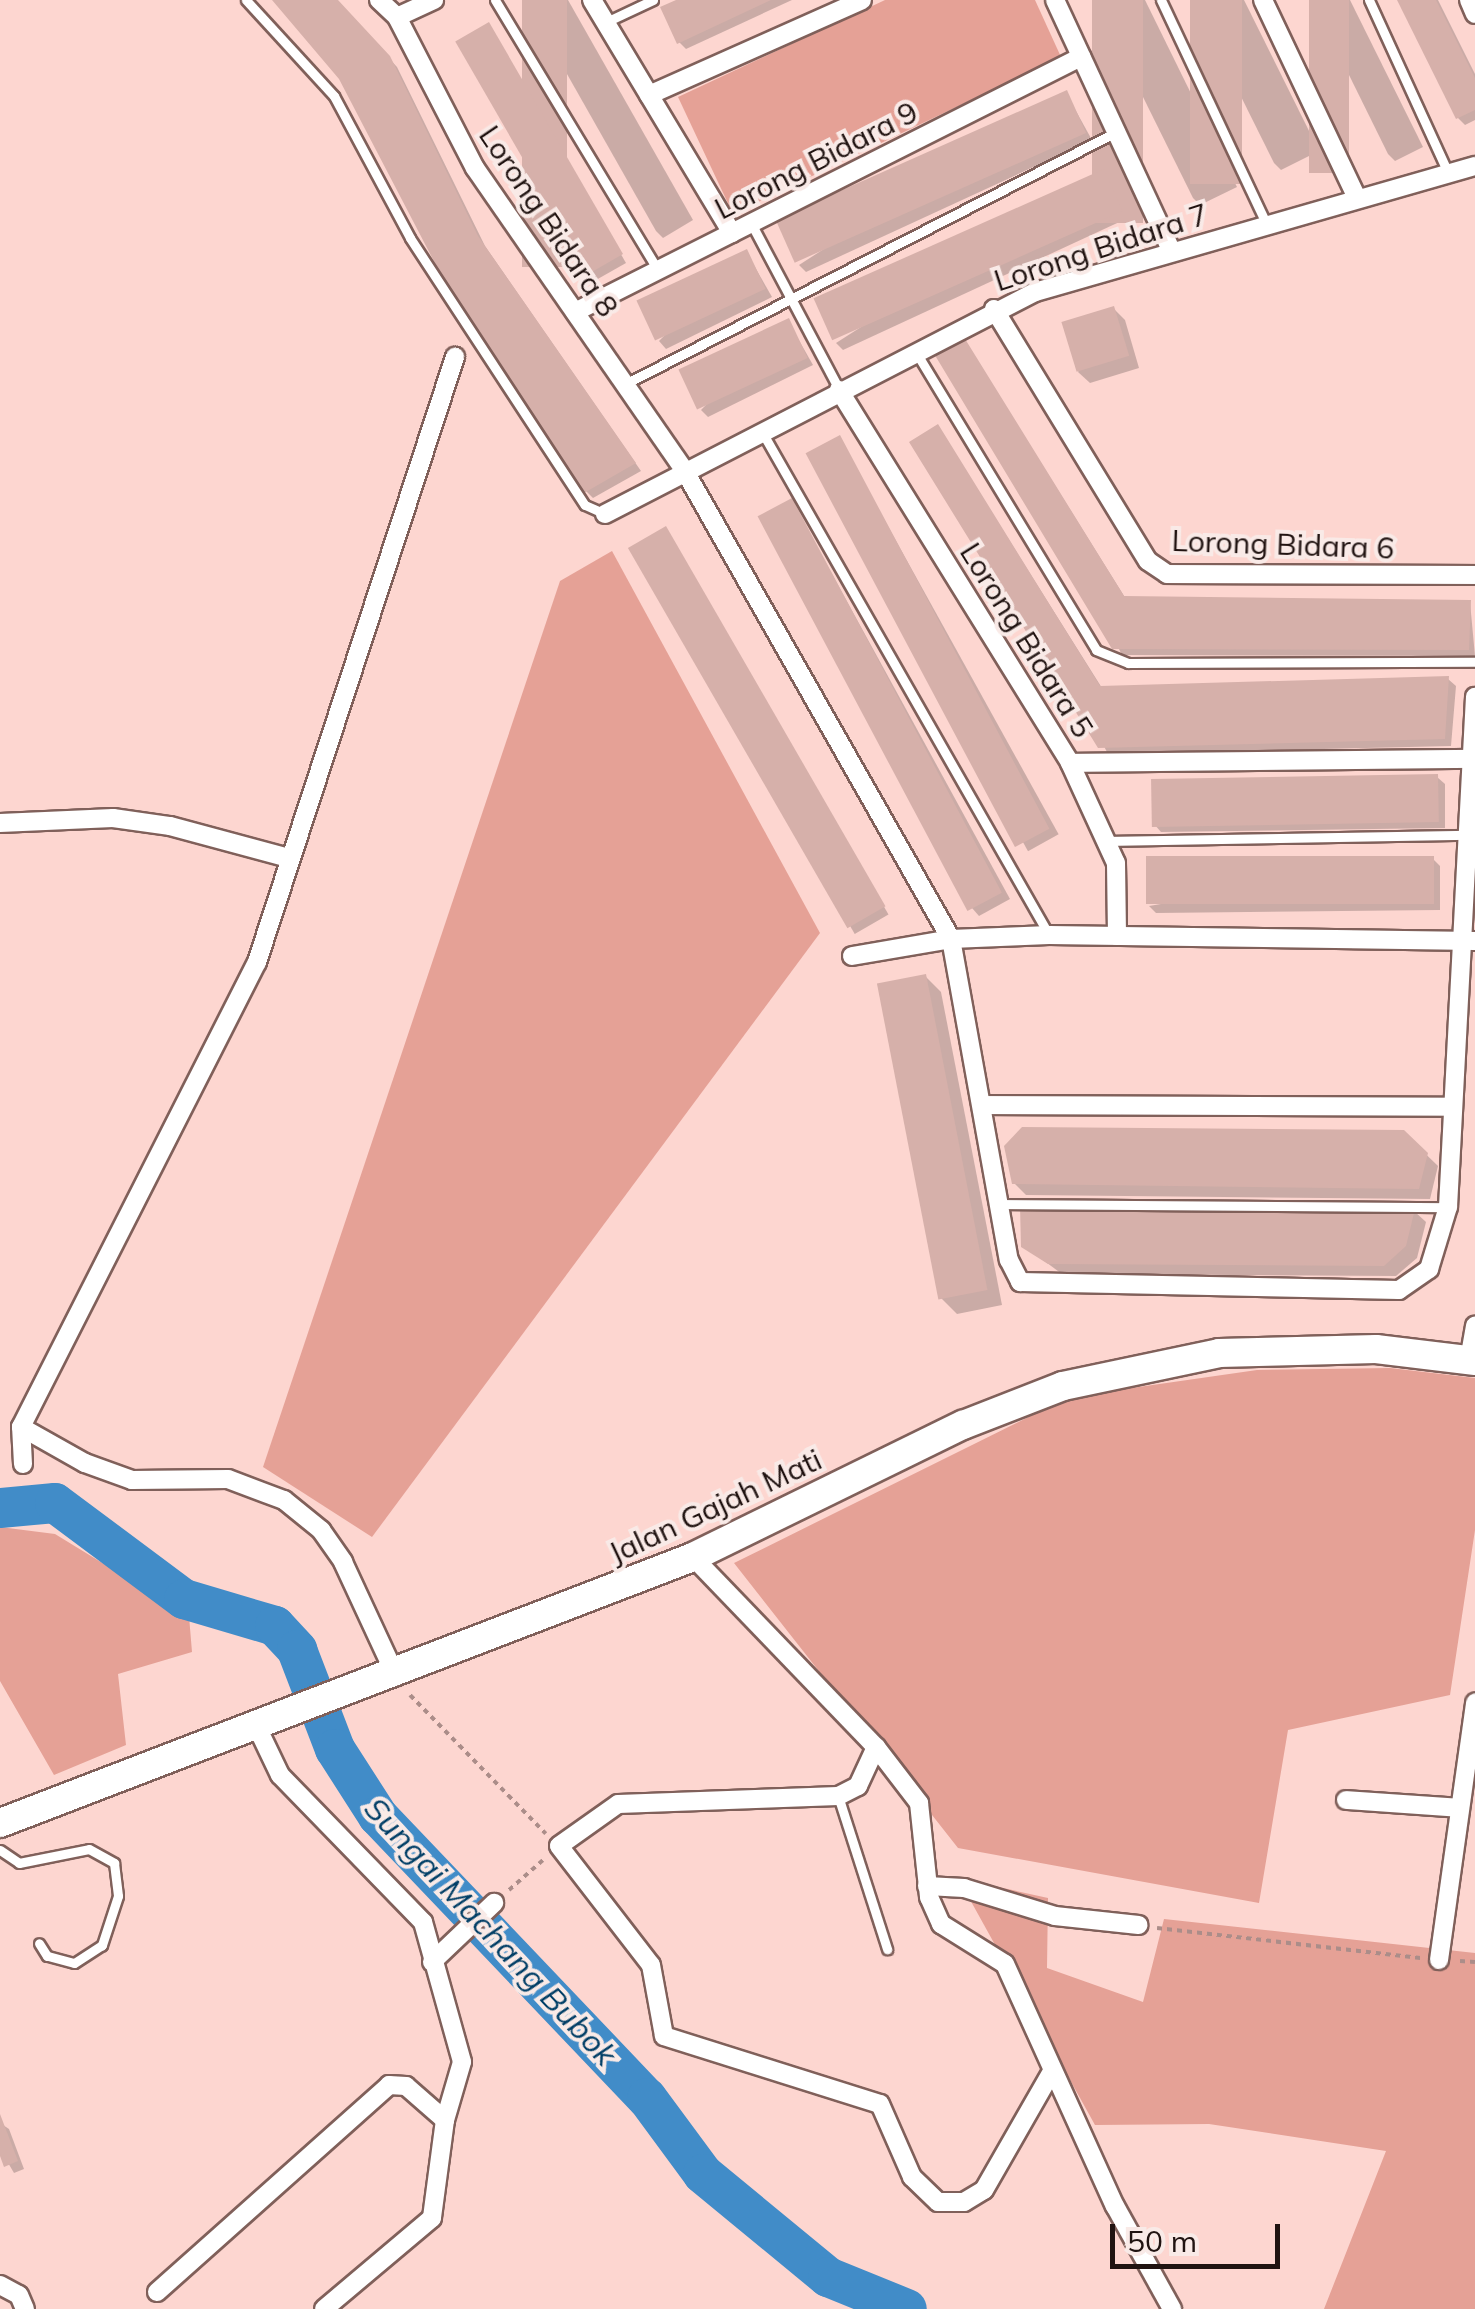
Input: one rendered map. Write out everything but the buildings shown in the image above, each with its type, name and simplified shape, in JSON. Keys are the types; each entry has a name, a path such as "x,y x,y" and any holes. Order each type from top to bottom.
{"main road":[{"name":"Jalan Gajah Mati","path":"0,1824 352,1693 692,1557 962,1425 1120,1370 1218,1352 1300,1348 1472,1361"}],"street":[{"name":"Lorong Bidara 8","path":"379,0 397,17 475,168 683,468 950,938 1009,1260 1020,1282 1399,1290 1430,1268 1448,1207"},
{"path":"397,17 434,0"},
{"path":"592,0 732,233"},
{"path":"649,95 862,0"},
{"path":"1055,0 1171,250"},
{"path":"1263,0 1356,196"},
{"path":"1468,0 1475,14"},
{"name":"Lorong Bidara 9","path":"575,312 1082,57"},
{"name":"Lorong Bidara 7","path":"605,514 683,468 994,309 1171,250 1475,166"},
{"name":"Lorong Bidara 6","path":"994,309 1148,561 1167,574 1475,576"},
{"path":"23,1464 21,1427 257,962 454,357"},
{"name":"Lorong Bidara 5","path":"840,390 1070,763 1116,863 1117,936"},
{"path":"1448,1207 1452,1107 1467,941 1465,835 1475,697"},
{"path":"1070,763 1470,759"},
{"path":"0,823 113,818 170,826 290,858"},
{"path":"852,956 950,938 1048,934 1467,941"},
{"path":"983,1105 1452,1107"},
{"path":"1472,1361 1475,1326"},
{"path":"21,1427 85,1464 132,1480 228,1479 284,1500 320,1530 343,1562 396,1676"},
{"path":"692,1557 876,1747 920,1804 928,1886 941,1924 1005,1964 1051,2073 1172,2309"},
{"path":"1438,1960 1475,1703"},
{"path":"270,1724 280,1775 423,1922 462,2062 445,2120 432,2218 324,2309"},
{"path":"876,1747 858,1786 838,1796 618,1804 559,1846 651,1965 664,2036 880,2104 912,2177 938,2202 964,2202 984,2190 1051,2073"},
{"path":"1346,1800 1460,1808"},
{"path":"928,1886 964,1888 1055,1916 1139,1926"},
{"path":"432,1962 494,1903"},
{"path":"155,2297 389,2084 406,2086 445,2120"},
{"path":"0,2285 19,2294 25,2309"}],"lane":[{"path":"246,0 334,96 410,238 585,505 605,514"},
{"path":"495,0 658,270"},
{"path":"606,22 653,0"},
{"path":"1160,0 1266,225"},
{"path":"1369,0 1449,174"},
{"path":"627,383 1116,132"},
{"path":"751,223 840,390"},
{"path":"915,350 1096,650 1128,663 1475,662"},
{"path":"761,429 1048,934"},
{"path":"1109,842 1465,835"},
{"path":"998,1204 1448,1207"},
{"path":"838,1796 887,1949"},
{"path":"0,1850 19,1863 90,1849 114,1863 118,1896 102,1945 74,1963 47,1956 39,1943"}],"path":[{"path":"396,1676 426,1718 559,1846 494,1903"},
{"path":"1139,1926 1438,1960"}],"shaded area":[{"path":"885,0 1035,0 1061,57 733,214 678,97"},
{"path":"612,551 820,933 372,1537 263,1467 560,581"},
{"path":"1390,1368 1475,1378 1475,1530 1450,1695 1288,1730 1259,1903 958,1848 734,1563 1069,1397 1257,1370"},
{"path":"0,1527 55,1534 189,1616 192,1652 118,1674 126,1745 54,1775 0,1681"},
{"path":"958,1878 1048,1898 1047,1968 1143,2002 1164,1919 1475,1953 1475,2309 1324,2309 1386,2151 1209,2124 1095,2125"}],"waterway":[{"name":"Sungai Machang Bubok","path":"0,1508 55,1503 184,1599 275,1626 297,1650 335,1749 378,1816 647,2098 703,2174 828,2277 907,2309"}]}
